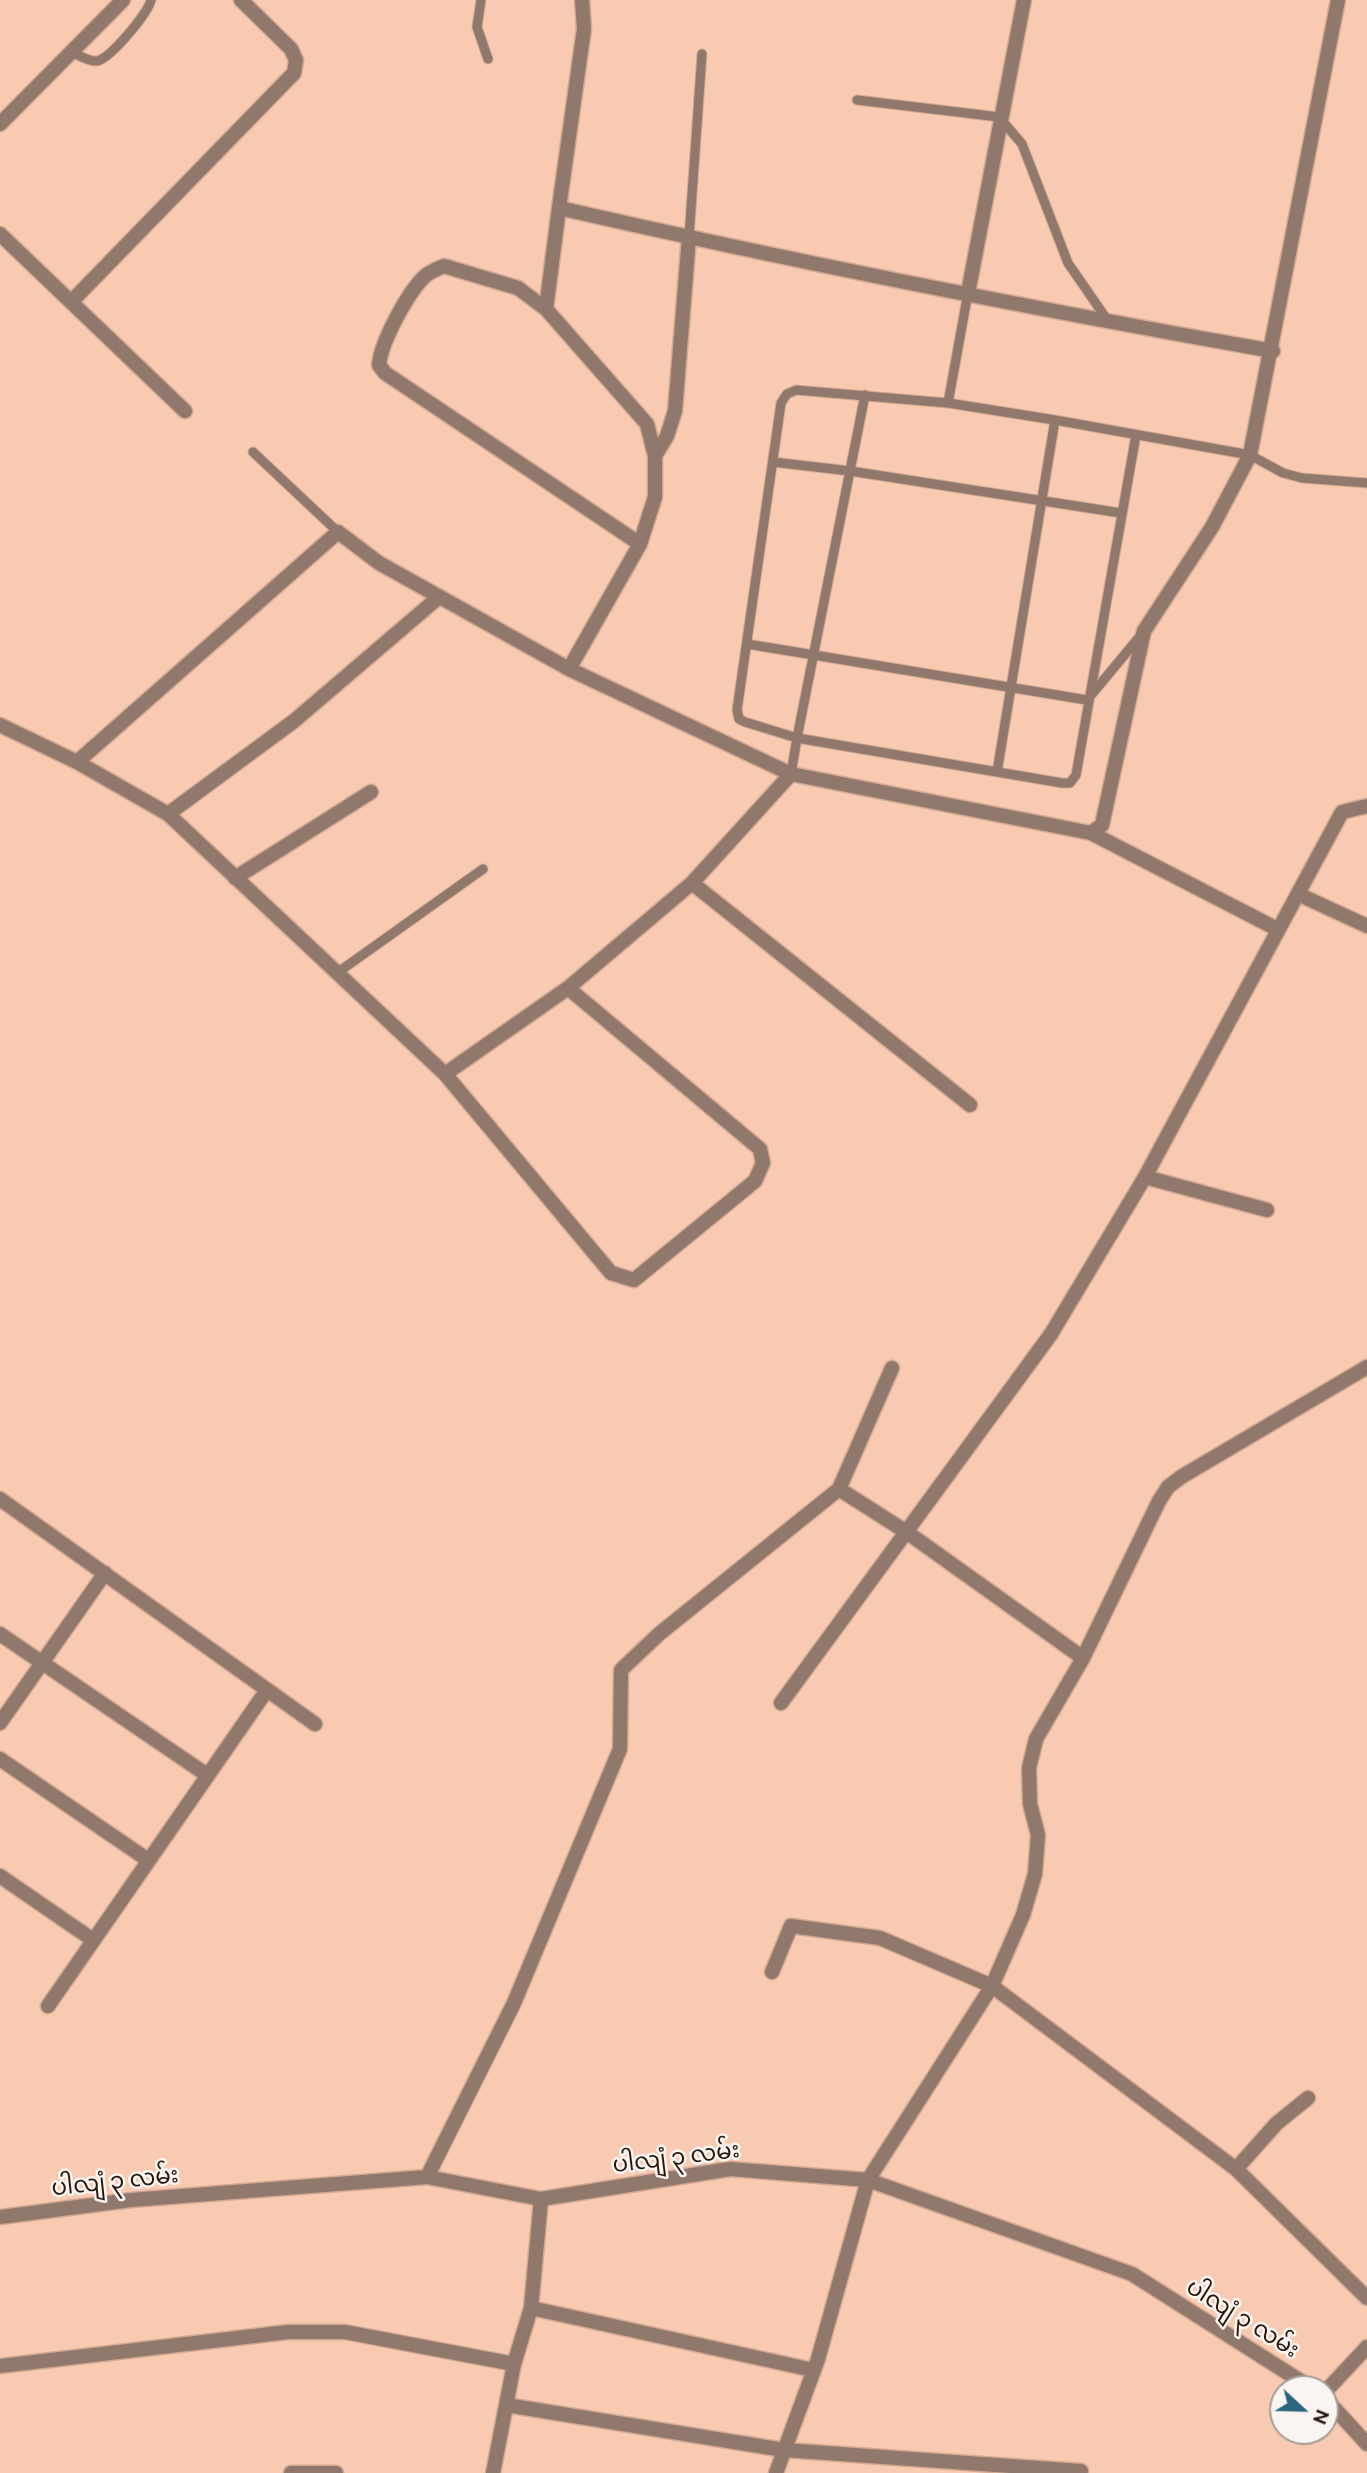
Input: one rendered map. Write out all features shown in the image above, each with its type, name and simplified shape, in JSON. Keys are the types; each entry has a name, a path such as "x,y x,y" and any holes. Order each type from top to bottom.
{"street":[{"path":"0,124 123,0"},
{"path":"71,302 294,73 296,60 291,50 241,0"},
{"path":"547,309 584,29 582,0"},
{"path":"968,293 999,117 1024,0"},
{"path":"1091,833 1102,825 1144,631 1212,527 1251,455 1338,0"},
{"path":"559,208 1109,322 1273,351"},
{"path":"0,234 186,411"},
{"path":"655,456 667,436 675,411 689,237"},
{"path":"569,669 640,544 654,498 655,456 647,424 547,309 518,288 444,266 426,274 412,292 380,353 379,365 385,373 640,544"},
{"path":"77,762 338,532 379,563 569,669 791,774 1091,833 1277,929"},
{"path":"168,814 294,721 439,597"},
{"path":"0,725 77,762 168,814 445,1074 611,1273 634,1280 755,1181 762,1163 760,1149 568,988"},
{"path":"445,1074 568,988 692,883 791,774"},
{"path":"235,878 371,792"},
{"path":"781,1703 908,1533 1051,1334 1145,1177 1277,929 1300,895 1342,812 1367,806"},
{"path":"692,883 970,1105"},
{"path":"1300,895 1367,926"},
{"path":"1145,1177 1267,1210"},
{"path":"776,2473 813,2370 868,2180 992,1986 1023,1915 1035,1874 1038,1835 1030,1804 1030,1768 1036,1739 1083,1658 1168,1488 1367,1367"},
{"path":"427,2178 514,2003 620,1749 621,1670 659,1634 839,1489 892,1368"},
{"path":"839,1489 908,1533 1083,1658"},
{"path":"0,1499 315,1724"},
{"path":"0,1723 105,1573"},
{"path":"0,1634 207,1775"},
{"path":"48,2006 267,1690"},
{"path":"0,1759 148,1860"},
{"path":"0,1876 93,1940"},
{"path":"772,1972 791,1926 880,1938 992,1986 1236,2169 1367,2298"},
{"path":"1236,2169 1277,2123 1308,2098"},
{"name":"ပါလျံ ၃ လမ်း","path":"0,2217 131,2200 427,2178 541,2199 730,2169 868,2180 1132,2274 1291,2375"},
{"path":"493,2473 514,2364 531,2308 541,2199"},
{"path":"531,2308 813,2370"},
{"path":"0,2366 288,2332 345,2332 514,2364"},
{"path":"1339,2379 1367,2347"},
{"path":"506,2405 784,2450 1081,2471"},
{"path":"1339,2411 1367,2444"},
{"path":"291,2473 336,2473"}],"lane":[{"path":"71,52 90,61 104,58 146,13 151,0"},
{"path":"481,0 477,27 488,59"},
{"path":"689,237 702,54"},
{"path":"857,100 999,117 1022,144 1068,263 1109,322"},
{"path":"948,403 968,293"},
{"path":"1136,435 1087,700 1076,775 1070,783 797,738 745,722 737,715 781,403 787,394 796,390 948,403 1055,420 1251,455 1283,473 1367,484"},
{"path":"791,774 866,395"},
{"path":"997,772 1055,420"},
{"path":"253,452 338,532"},
{"path":"773,462 850,471 1121,513"},
{"path":"1087,700 1144,631"},
{"path":"747,644 1087,700"},
{"path":"337,973 482,869"}]}
